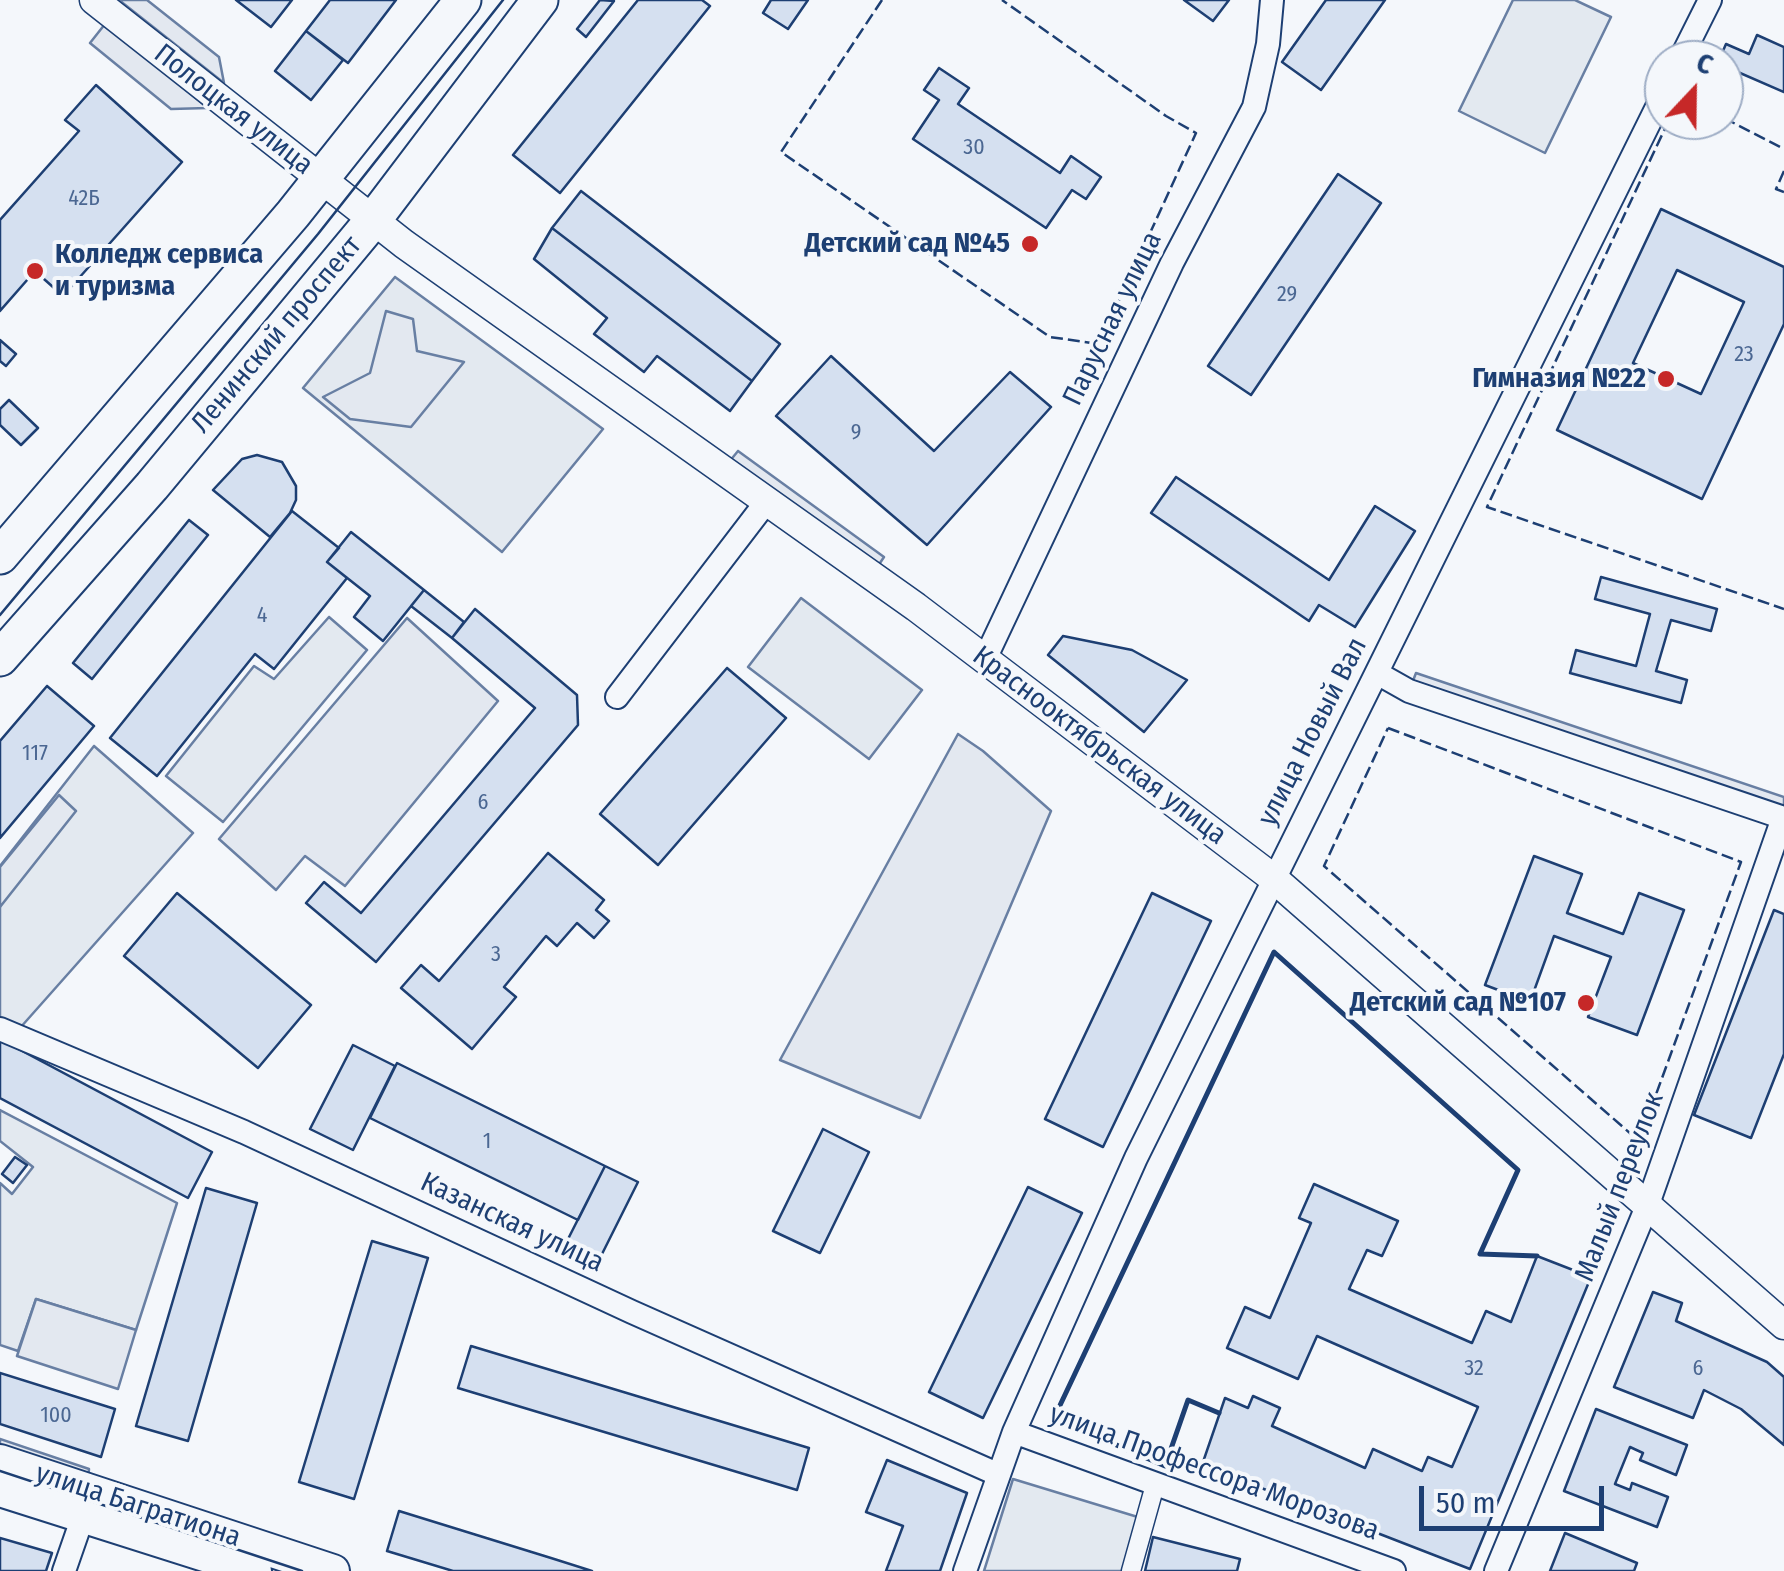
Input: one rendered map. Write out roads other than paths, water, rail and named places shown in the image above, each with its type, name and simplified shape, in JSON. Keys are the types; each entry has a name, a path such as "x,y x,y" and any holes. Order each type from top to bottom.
{"main road":[{"path":"0,556 322,178 464,0"},
{"name":"Ленинский проспект","path":"0,658 152,486 374,219 540,0"},
{"name":"улица Багратиона","path":"0,1460 88,1502 254,1571"},
{"name":"улица Багратиона","path":"0,1490 88,1502 323,1570"}],"street":[{"name":"Полоцкая улица","path":"94,0 374,219"},
{"name":"Парусная улица","path":"985,659 1172,262 1254,106 1268,44 1272,0"},
{"path":"1690,40 1710,0"},
{"name":"улица Новый Вал","path":"965,1571 996,1474 1136,1158 1644,133"},
{"name":"Краснооктябрьская улица","path":"374,219 985,659 1273,878 1784,1324"},
{"path":"618,697 767,501"},
{"name":"Малый переулок","path":"1376,672 1410,691 1784,818 1648,1204 1496,1571"},
{"name":"Казанская улица","path":"0,1029 244,1132 632,1312 996,1474"},
{"name":"улица Профессора Морозова","path":"1014,1432 1394,1571"},
{"path":"1130,1571 1154,1485"},
{"path":"64,1571 88,1502"}],"tram line":[{"path":"0,615 318,234 503,0"},
{"path":"0,1471 302,1571"}],"place":[{"name":"Детский сад №45","path":"1030,244"},
{"name":"Колледж сервиса и туризма","path":"35,271"},
{"name":"Гимназия №22","path":"1666,379"},
{"name":"Детский сад №107","path":"1586,1003"}]}
